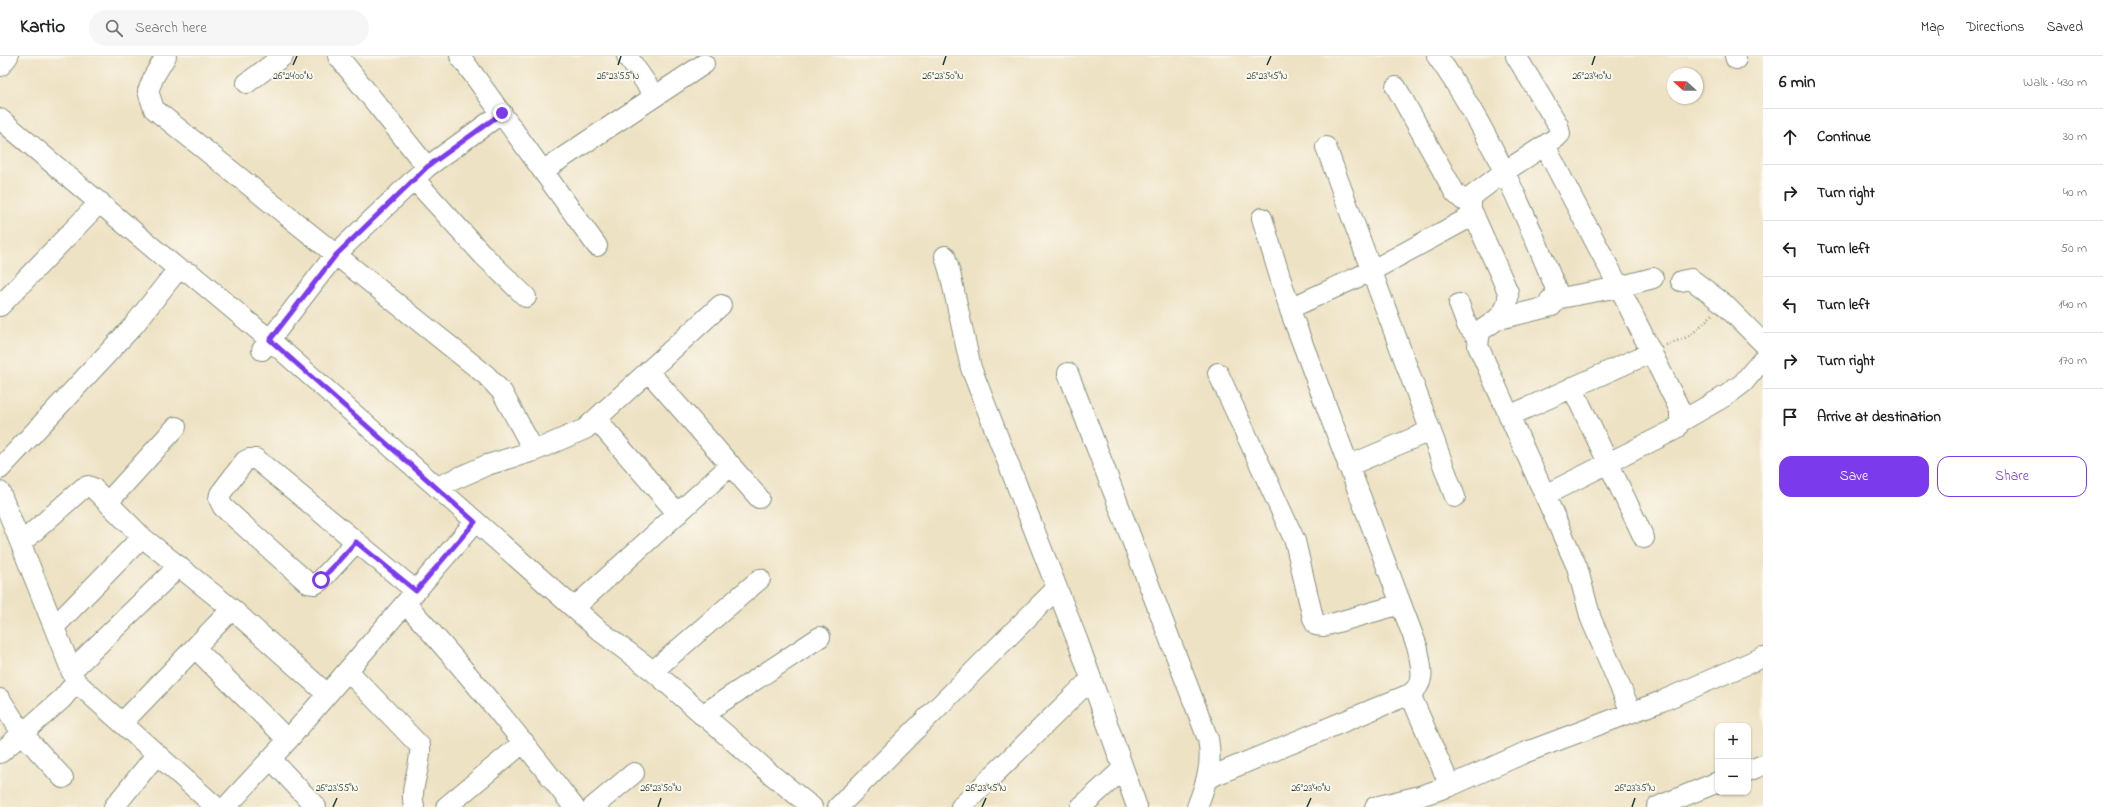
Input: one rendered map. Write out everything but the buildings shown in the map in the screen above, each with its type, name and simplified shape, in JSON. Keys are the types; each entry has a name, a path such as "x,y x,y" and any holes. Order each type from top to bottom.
{"main road":[{"path":"0,65 7,56"}],"street":[{"path":"166,56 154,76 148,91 154,109 486,375 502,392 534,451"},
{"path":"247,83 283,56"},
{"path":"338,56 421,173 483,255 526,297"},
{"path":"460,56 544,170 597,246"},
{"path":"627,56 655,96"},
{"path":"1438,56 1488,138 1535,239 1556,289 1552,306 1499,320 1480,331 1478,346 1577,567 1591,619 1631,712"},
{"path":"1499,320 1507,305 1508,292 1472,209 1471,197 1504,172 1545,146 1560,134 1558,125 1516,56"},
{"path":"544,170 704,64"},
{"path":"1396,87 1456,193 1472,209"},
{"path":"266,345 336,255 421,173 502,113"},
{"path":"0,119 178,269 191,274 356,430 471,526 574,608 600,631 653,671 812,807"},
{"path":"1545,146 1619,287 1680,410 1680,422 1676,430 1545,495"},
{"path":"1326,147 1455,497"},
{"path":"0,306 100,202"},
{"path":"1290,313 1292,308 1297,305 1371,271 1472,209"},
{"path":"1208,778 1410,694 1418,688 1422,674 1418,650 1290,313 1262,218"},
{"path":"945,256 971,368 1057,588 1137,807"},
{"path":"0,469 134,325 178,269"},
{"path":"1553,300 1619,287 1653,278"},
{"path":"1681,281 1691,279 1724,304 1763,343"},
{"path":"1459,304 1467,325 1478,338"},
{"path":"437,487 487,465 534,451 585,429 721,305"},
{"path":"266,345 437,487 471,526 594,640 645,681 692,724 794,807"},
{"path":"1509,416 1651,351"},
{"path":"1680,422 1727,395 1743,383 1763,360"},
{"path":"648,371 759,498"},
{"path":"1068,373 1208,739 1211,753 1208,778 1197,807"},
{"path":"1218,373 1295,541 1313,618 1316,625 1324,626 1401,604"},
{"path":"1572,387 1644,538"},
{"path":"596,419 678,514"},
{"path":"108,502 176,427"},
{"path":"1348,466 1430,432"},
{"path":"356,542 321,580 315,584 308,583 223,508 219,498 220,494 245,461 249,458 256,459 356,542 411,598 574,807"},
{"path":"574,608 731,465"},
{"path":"21,543 83,488 88,486 93,488 142,536 232,609 327,694"},
{"path":"0,492 74,677 216,807"},
{"path":"226,807 288,740 471,526"},
{"path":"54,627 142,536"},
{"path":"0,753 62,699 74,677 179,566"},
{"path":"653,671 760,579"},
{"path":"838,807 1057,588"},
{"path":"123,722 232,609"},
{"path":"702,714 820,636"},
{"path":"194,648 288,740"},
{"path":"1375,807 1420,796 1450,786 1524,753 1631,712 1763,656"},
{"path":"348,671 420,746 421,754 412,798 414,807"},
{"path":"961,807 1091,678"},
{"path":"1410,694 1450,786"},
{"path":"0,699 22,733 63,778"},
{"path":"446,807 524,742"},
{"path":"114,807 157,754"},
{"path":"271,759 316,807"},
{"path":"1751,770 1763,765"},
{"path":"1081,807 1123,769"},
{"path":"593,807 634,773"},
{"path":"1657,807 1715,783"}],"path":[{"path":"1651,351 1690,336 1724,304"}],"route":[{"path":"321,580 356,542 416,591 475,522 270,340 336,255 427,167 461,144 502,113"}]}
